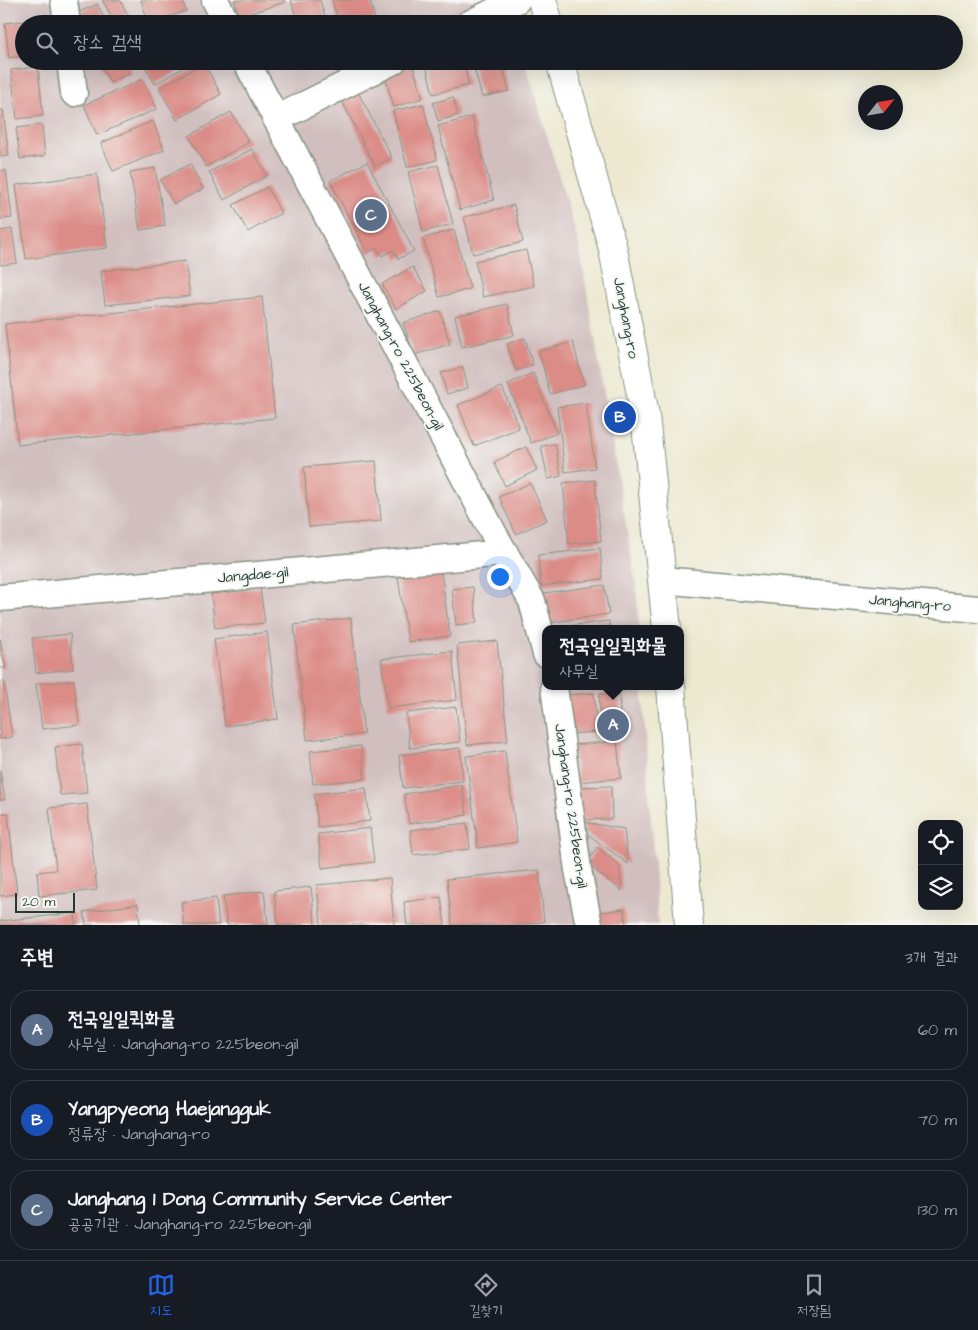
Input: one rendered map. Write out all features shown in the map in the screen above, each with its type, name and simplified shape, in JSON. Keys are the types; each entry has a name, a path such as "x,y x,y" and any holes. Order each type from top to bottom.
{"main road":[{"path":"542,0 546,15"},
{"name":"Janghang-ro","path":"563,70 613,249 645,415 667,625"},
{"path":"671,690 689,925"}],"street":[{"path":"64,0 66,15"},
{"path":"215,0 222,15"},
{"path":"487,15 517,0"},
{"path":"71,70 74,94"},
{"name":"Janghang-ro 225beon-gil","path":"251,70 532,601 542,639"},
{"path":"276,119 375,70"},
{"name":"Jangdae-gil","path":"0,598 505,553"},
{"name":"Janghang-ro","path":"662,580 978,609"},
{"name":"Janghang-ro 225beon-gil","path":"555,690 578,870 589,925"}],"shaded area":[{"path":"0,0 508,0 512,15 15,15 15,70 528,70 579,244 636,585 639,625 542,625 542,690 642,690 658,925 0,925"}],"building":[{"path":"102,0 120,0 128,15 111,15"},
{"path":"141,0 182,0 186,11 175,15 146,15"},
{"path":"234,0 284,0 285,2 245,15 238,15"},
{"path":"291,0 320,0 324,15 295,15"},
{"path":"332,0 370,0 374,15 336,15"},
{"path":"97,4 102,15 76,15"},
{"path":"15,22 15,57 9,58 5,23"},
{"path":"11,70 38,70 43,116 17,119"},
{"path":"104,70 130,70 131,72 110,83"},
{"path":"147,70 179,70 155,84"},
{"path":"191,70 208,70 221,94 177,120 159,88"},
{"path":"398,70 414,70 423,98 394,107 384,74"},
{"path":"427,70 465,70 469,85 433,94"},
{"path":"474,70 503,70 509,91 482,97"},
{"path":"143,79 157,109 97,135 84,105"},
{"path":"357,90 392,158 375,166 341,99"},
{"path":"453,97 458,115 438,121 433,103"},
{"path":"423,104 437,160 407,167 393,111"},
{"path":"0,110 3,110 9,156 0,157"},
{"path":"231,112 249,142 206,167 189,136"},
{"path":"472,117 494,200 460,210 438,126"},
{"path":"153,121 164,150 113,171 101,143"},
{"path":"42,125 45,156 20,159 16,128"},
{"path":"252,149 267,176 224,200 209,172"},
{"path":"367,162 414,251 398,259 393,250 382,256 377,248 368,253 330,181"},
{"path":"190,164 203,189 174,204 160,180"},
{"path":"438,165 453,224 423,232 408,172"},
{"path":"155,168 165,226 140,230 130,172"},
{"path":"6,170 12,218 0,219 0,171"},
{"path":"97,174 107,248 26,259 16,185"},
{"path":"267,187 281,213 248,232 233,205"},
{"path":"514,205 523,242 473,254 464,217"},
{"path":"12,229 17,263 0,265 0,231"},
{"path":"454,230 470,289 439,297 423,238"},
{"path":"526,250 534,286 483,297 475,261"},
{"path":"185,261 190,296 105,305 101,271"},
{"path":"413,267 427,291 396,309 382,284"},
{"path":"262,297 275,418 18,445 5,324"},
{"path":"507,304 514,335 462,347 455,316"},
{"path":"440,311 450,344 414,355 403,323"},
{"path":"525,338 533,365 516,371 507,344"},
{"path":"573,342 584,385 550,394 539,351"},
{"path":"463,367 468,388 447,394 441,373"},
{"path":"533,373 557,433 531,443 508,384"},
{"path":"502,387 519,428 474,446 458,405"},
{"path":"586,403 595,468 565,472 557,407"},
{"path":"555,444 561,476 548,479 541,446"},
{"path":"526,447 537,470 505,486 494,462"},
{"path":"376,461 381,521 309,527 304,467"},
{"path":"595,480 601,541 569,544 563,483"},
{"path":"530,483 547,520 516,534 499,497"},
{"path":"600,548 603,579 541,586 538,555"},
{"path":"441,571 450,636 408,642 398,577"},
{"path":"604,585 609,614 548,623 544,593"},
{"path":"473,587 477,623 456,625 452,589"},
{"path":"260,588 265,623 215,628 211,594"},
{"path":"351,618 364,734 307,740 294,625"},
{"path":"609,621 610,625 576,625"},
{"path":"267,632 278,719 225,726 214,639"},
{"path":"70,634 73,669 36,673 32,638"},
{"path":"0,639 5,668 0,668"},
{"path":"497,641 508,741 467,745 457,645"},
{"path":"452,651 457,700 388,708 381,659"},
{"path":"74,680 79,725 42,729 36,684"},
{"path":"4,681 12,737 0,739 0,682"},
{"path":"594,693 597,732 569,734 565,695"},
{"path":"619,693 621,730 601,731 599,694"},
{"path":"456,707 460,742 410,748 406,713"},
{"path":"617,741 621,778 578,782 574,745"},
{"path":"82,744 87,793 60,795 55,747"},
{"path":"361,746 365,779 313,784 310,751"},
{"path":"460,748 463,781 403,788 399,755"},
{"path":"505,751 517,842 478,848 466,756"},
{"path":"0,770 5,800 0,800"},
{"path":"462,785 467,815 409,824 404,794"},
{"path":"611,786 612,819 580,820 579,787"},
{"path":"366,788 370,821 318,827 314,794"},
{"path":"87,804 97,890 39,896 37,872 56,870 49,808"},
{"path":"8,813 17,894 0,896 0,814"},
{"path":"583,822 624,829 628,864 585,832"},
{"path":"467,823 470,849 413,855 410,830"},
{"path":"370,828 374,862 322,868 318,834"},
{"path":"597,847 619,865 622,891 587,864"},
{"path":"539,870 544,922 516,925 452,925 447,879"},
{"path":"390,878 394,925 321,925 317,885"},
{"path":"311,887 315,925 278,925 274,891"},
{"path":"264,891 268,925 227,925 223,896"},
{"path":"441,897 445,925 407,925 404,902"},
{"path":"216,898 219,925 184,925 181,902"},
{"path":"138,904 140,925 86,925 84,912"},
{"path":"624,909 626,925 602,925 600,912"},
{"path":"75,913 76,925 0,925 0,921"}],"place":[{"name":"Janghang 1 Dong Community Service Center","path":"371,215"},
{"name":"Yangpyeong Haejangguk","path":"620,417"},
{"name":"전국일일퀵화물","path":"613,725"}]}
